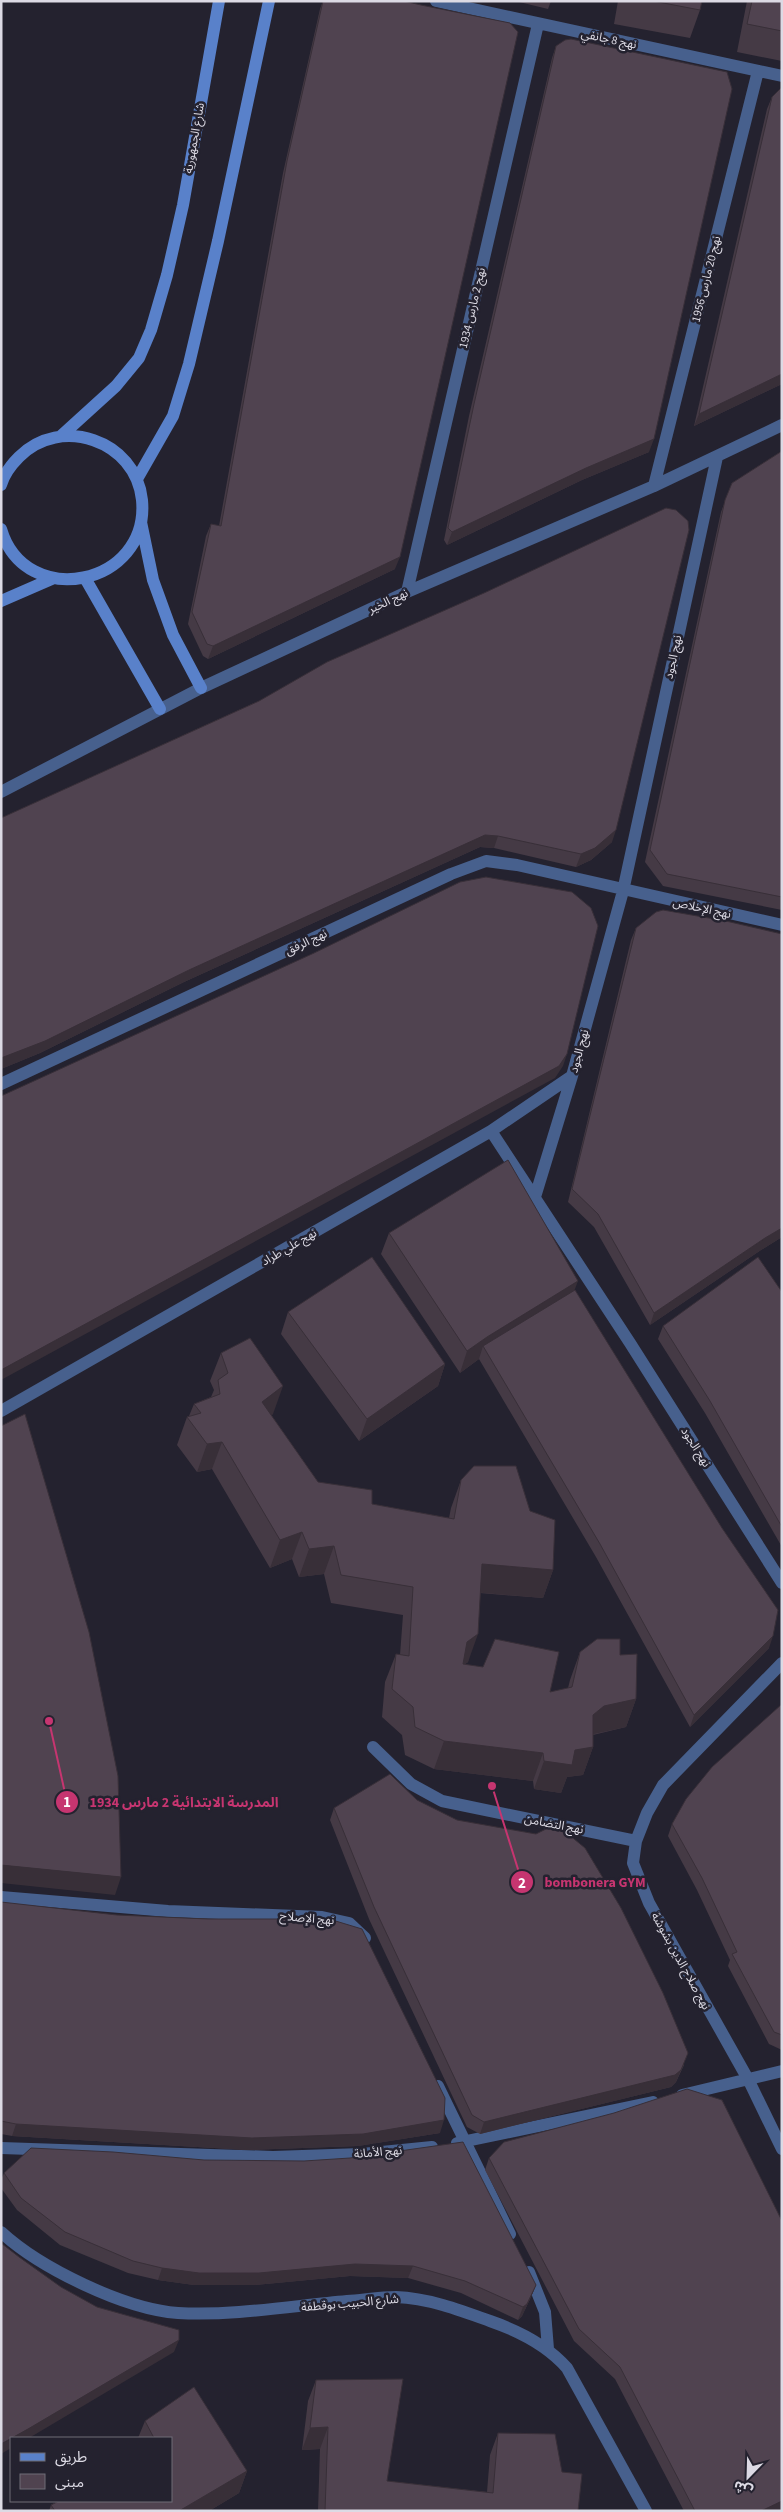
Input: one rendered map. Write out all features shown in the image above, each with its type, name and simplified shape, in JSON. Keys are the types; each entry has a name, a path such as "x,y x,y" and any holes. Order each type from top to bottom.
{"street":[{"name":"شارع الجمهورية","path":"61,436 116,386 139,358 151,330 167,275 183,205 219,1"},
{"path":"137,479 173,416 189,364 218,241 269,1"},
{"name":"نهج 8 جانفي","path":"436,1 782,76"},
{"name":"نهج 2 مارس 1934","path":"407,592 538,24"},
{"name":"نهج 20 مارس 1956","path":"654,486 758,71"},
{"name":"نهج الخير","path":"1,792 201,688 407,592 654,486 782,425"},
{"path":"1,485 12,464 26,450 42,440 61,436 80,435 98,440 114,449 127,462 137,479 142,500 141,522 153,580 173,636 201,688"},
{"name":"نهج الجود","path":"717,457 623,891 572,1076 535,1197 782,1583"},
{"path":"1,529 11,549 23,562 37,572 54,578 85,578 105,571 122,558 134,542 141,522"},
{"path":"1,601 54,578"},
{"path":"85,578 160,709"},
{"name":"نهج الرفق","path":"1,1084 472,865 486,862 516,865 623,891"},
{"name":"نهج الإخلاص","path":"623,891 782,925"},
{"name":"نهج علي طراد","path":"1,1411 491,1131 572,1076"},
{"path":"491,1131 535,1197"},
{"name":"نهج صلاح الدين بشوشة","path":"782,1664 663,1785 647,1813 636,1841 633,1863 649,1904 749,2080 782,2149"},
{"name":"نهج التضامن","path":"373,1747 410,1784 442,1801 636,1841"},
{"name":"نهج الإصلاح","path":"1,1897 168,1911 322,1917 349,1923 361,1932 372,1950"},
{"name":"نهج الأمانة","path":"1,2148 273,2157 362,2154 465,2142 749,2080 782,2071"},
{"path":"431,2073 516,2246"},
{"name":"شارع الحبيب بوقطفة","path":"1,2232 42,2262 83,2284 137,2305 176,2312 209,2313 259,2311 395,2297 430,2301 507,2327 548,2349 567,2368 579,2386 646,2511"},
{"path":"524,2264 545,2312 548,2349"}],"building":[{"path":"323,1 404,1 510,23 518,32 400,557 213,646 207,644 192,612 211,524 221,526 287,161"},
{"path":"653,1 702,1 700,10"},
{"path":"752,1 782,1 782,31 747,24"},
{"path":"571,39 727,72 732,89 654,439 586,468 452,532 448,528 474,404 556,46 565,40"},
{"path":"782,87 782,374 699,414 772,97"},
{"path":"782,451 782,897 667,874 650,850 725,500 732,483"},
{"path":"666,508 676,510 688,521 689,530 616,830 595,848 581,854 498,836 485,835 189,970 45,1041 1,1058 1,818 259,701 327,662 484,593"},
{"path":"486,877 572,892 591,908 598,926 567,1054 559,1066 1,1370 1,1096 314,953 460,882"},
{"path":"663,910 726,921 782,934 782,1228 654,1313 598,1214 572,1189 636,928 656,912"},
{"path":"508,1160 578,1281 467,1351 389,1233"},
{"path":"372,1257 445,1364 367,1419 288,1312"},
{"path":"758,1257 782,1292 782,1527 710,1401 663,1326"},
{"path":"575,1290 722,1528 778,1610 773,1636 694,1715 600,1544 483,1346"},
{"path":"250,1338 283,1386 262,1402 318,1482 372,1490 372,1504 454,1519 461,1480 474,1466 516,1466 530,1511 555,1520 553,1570 482,1564 478,1634 467,1642 463,1664 483,1667 495,1639 559,1652 550,1692 572,1687 580,1652 597,1639 620,1639 620,1655 637,1654 636,1699 604,1706 593,1715 593,1747 575,1750 572,1765 544,1761 543,1753 444,1741 415,1727 413,1707 392,1689 396,1654 409,1656 413,1587 341,1575 334,1546 309,1549 302,1532 280,1540 222,1442 207,1444 187,1417 201,1413 194,1404 220,1394 218,1380 228,1373 221,1353"},
{"path":"25,1414 89,1632 118,1776 121,1877 1,1865 1,1426"},
{"path":"782,1704 782,2035 774,2032 732,1954 737,1952 702,1878 672,1824 686,1799 712,1767"},
{"path":"390,1774 417,1800 457,1820 536,1834 550,1827 568,1834 585,1848 621,1908 663,1993 688,2053 681,2070 675,2075 484,2122 472,2115 374,1907 334,1808"},
{"path":"1,1902 117,1915 208,1919 329,1919 362,1929 445,2098 444,2120 363,2134 252,2138 16,2124 1,2121"},
{"path":"687,2089 722,2100 782,2221 782,2501 761,2511 695,2511 620,2367 579,2329 489,2158 504,2142 614,2113"},
{"path":"463,2142 536,2285 527,2304 523,2307 465,2281 413,2266 355,2264 259,2273 199,2273 162,2268 133,2261 65,2232 21,2198 4,2173 31,2148 113,2152 204,2160 304,2161 350,2158"},
{"path":"1,2243 61,2287 97,2307 179,2330 179,2340 28,2429 10,2437 10,2439 1,2444"},
{"path":"403,2379 387,2481 493,2493 498,2433 555,2434 562,2472 582,2474 578,2511 325,2511 328,2427 310,2428 316,2380"},
{"path":"194,2387 247,2471 179,2511 55,2511 51,2505 57,2502 172,2502 172,2437 153,2437 145,2421"}],"place":[{"name":"المدرسة الابتدائية 2 مارس 1934","path":"49,1721"},
{"name":"bombonera GYM","path":"492,1786"}]}
